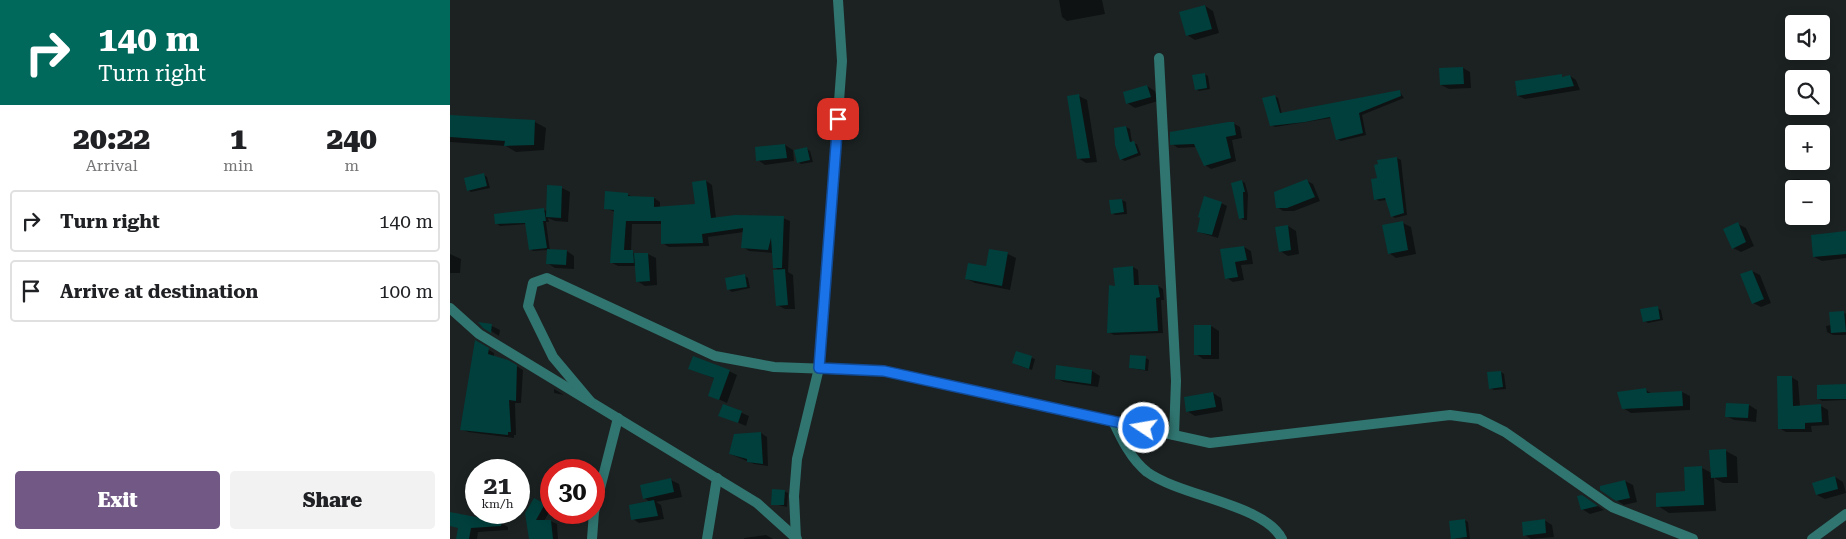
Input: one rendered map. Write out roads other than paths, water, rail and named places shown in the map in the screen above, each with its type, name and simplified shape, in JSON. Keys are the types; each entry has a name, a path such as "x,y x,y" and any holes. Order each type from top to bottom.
{"street":[{"path":"797,539 794,496 797,459 819,368 842,61 838,0"},
{"path":"1159,58 1176,381 1174,435"},
{"path":"590,401 553,357 528,306 533,283 547,278 715,356 774,367 884,371 1210,443 1450,415 1479,419 1506,432 1612,507 1693,539"},
{"path":"450,308 478,334 757,503 797,539"},
{"path":"605,469 618,418"},
{"path":"1113,422 1124,446 1146,470 1166,484 1263,518 1282,539"},
{"path":"707,539 717,478"},
{"path":"1812,539 1846,514"},
{"path":"592,539 593,524"}]}
